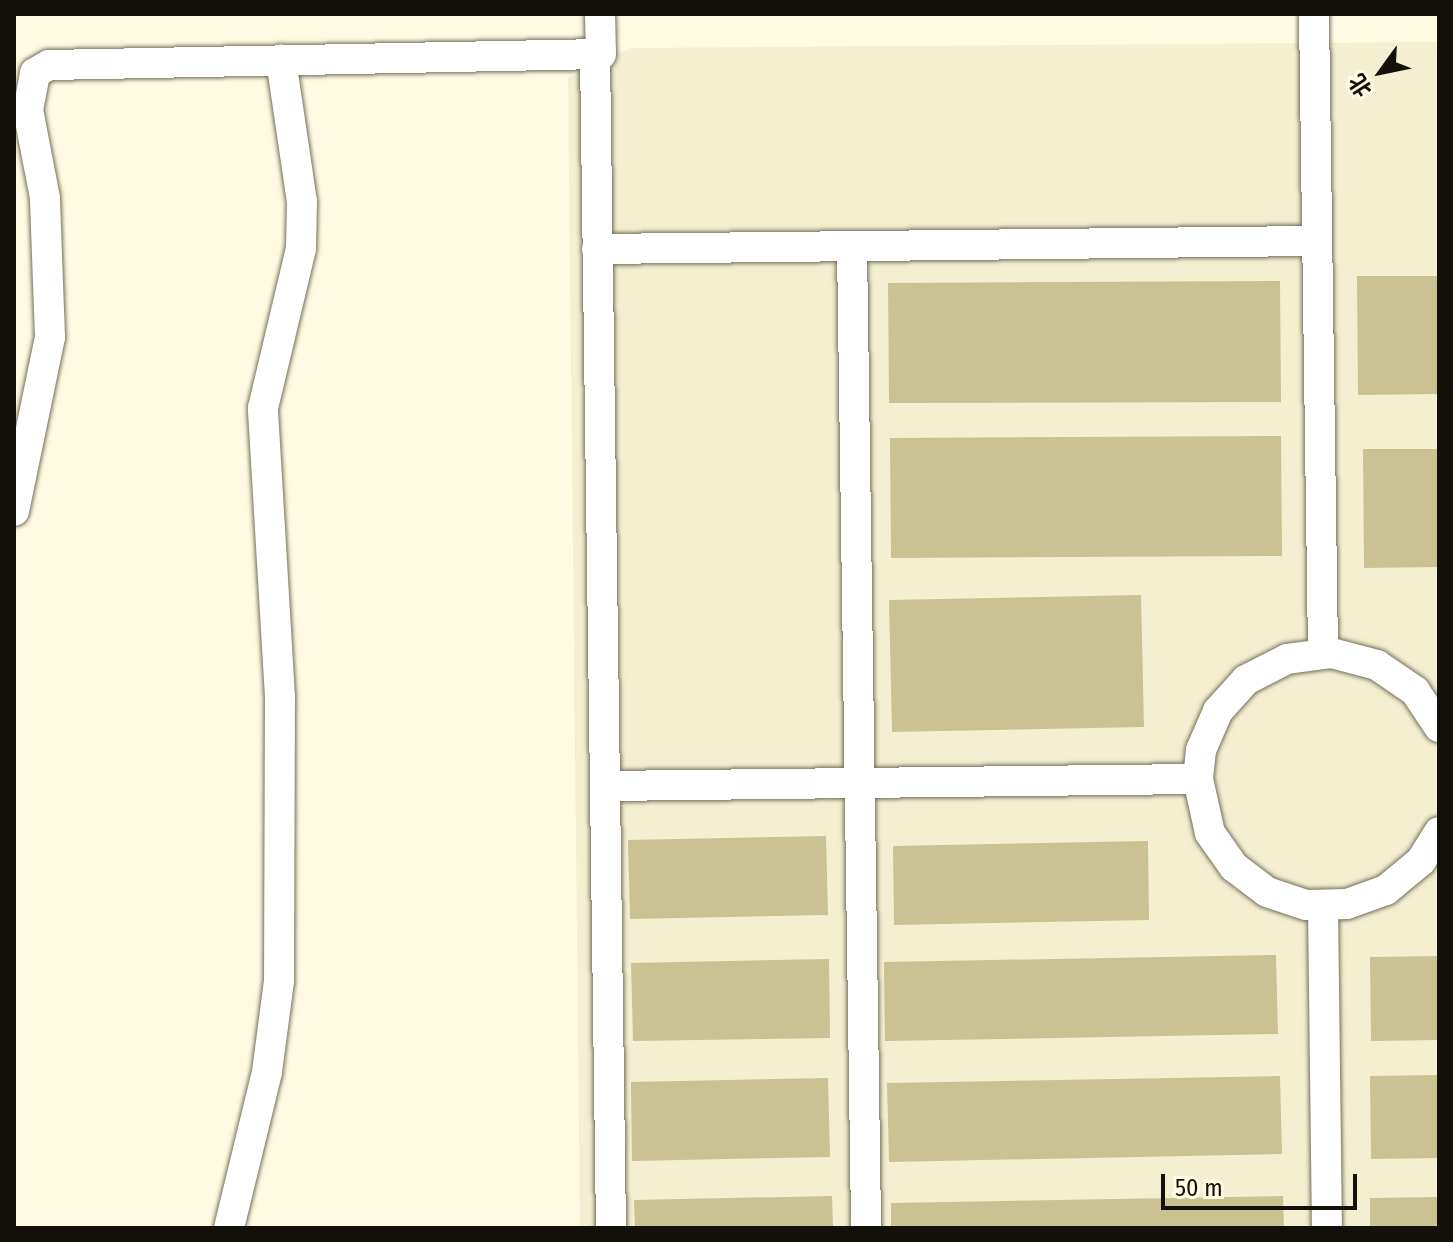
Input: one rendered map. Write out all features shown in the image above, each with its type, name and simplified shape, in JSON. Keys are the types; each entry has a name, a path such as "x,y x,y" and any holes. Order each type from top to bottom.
{"lane":[{"path":"14,511 50,337 45,198 32,153 29,82 49,65 601,54 600,14"},
{"path":"1314,14 1323,653"},
{"path":"595,54 611,1228"},
{"path":"229,1228 267,1072 279,981 280,697 263,408 301,249 302,202 281,60"},
{"path":"597,249 1317,241"},
{"path":"852,246 866,1228"},
{"path":"1439,727 1397,676 1355,657 1323,653 1266,667 1231,694 1208,730 1198,779 1210,833 1234,867 1267,892 1323,906 1386,890 1421,861 1439,832"},
{"path":"605,786 1198,779"},
{"path":"1323,906 1327,1228"}],"shaded area":[{"path":"1439,42 1439,1228 580,1228 568,78 631,48"}],"building":[{"path":"1357,276 1439,276 1439,394 1358,395"},
{"path":"1280,281 1281,402 889,403 888,283"},
{"path":"1281,436 1282,556 891,558 890,438"},
{"path":"1363,449 1439,449 1439,567 1364,568"},
{"path":"1141,595 1144,727 892,732 889,600"},
{"path":"826,836 828,915 630,919 628,840"},
{"path":"1148,841 1149,920 894,925 893,846"},
{"path":"1276,955 1278,1034 885,1041 884,962"},
{"path":"1439,956 1439,1040 1371,1041 1370,957"},
{"path":"829,959 830,1038 633,1041 631,963"},
{"path":"1439,1075 1439,1158 1371,1159 1370,1076"},
{"path":"1280,1076 1282,1154 889,1162 887,1083"},
{"path":"828,1078 830,1157 632,1161 631,1082"},
{"path":"832,1196 833,1228 635,1228 634,1200"},
{"path":"1283,1196 1284,1228 891,1228 891,1203"},
{"path":"1439,1197 1439,1228 1370,1228 1370,1198"}]}
